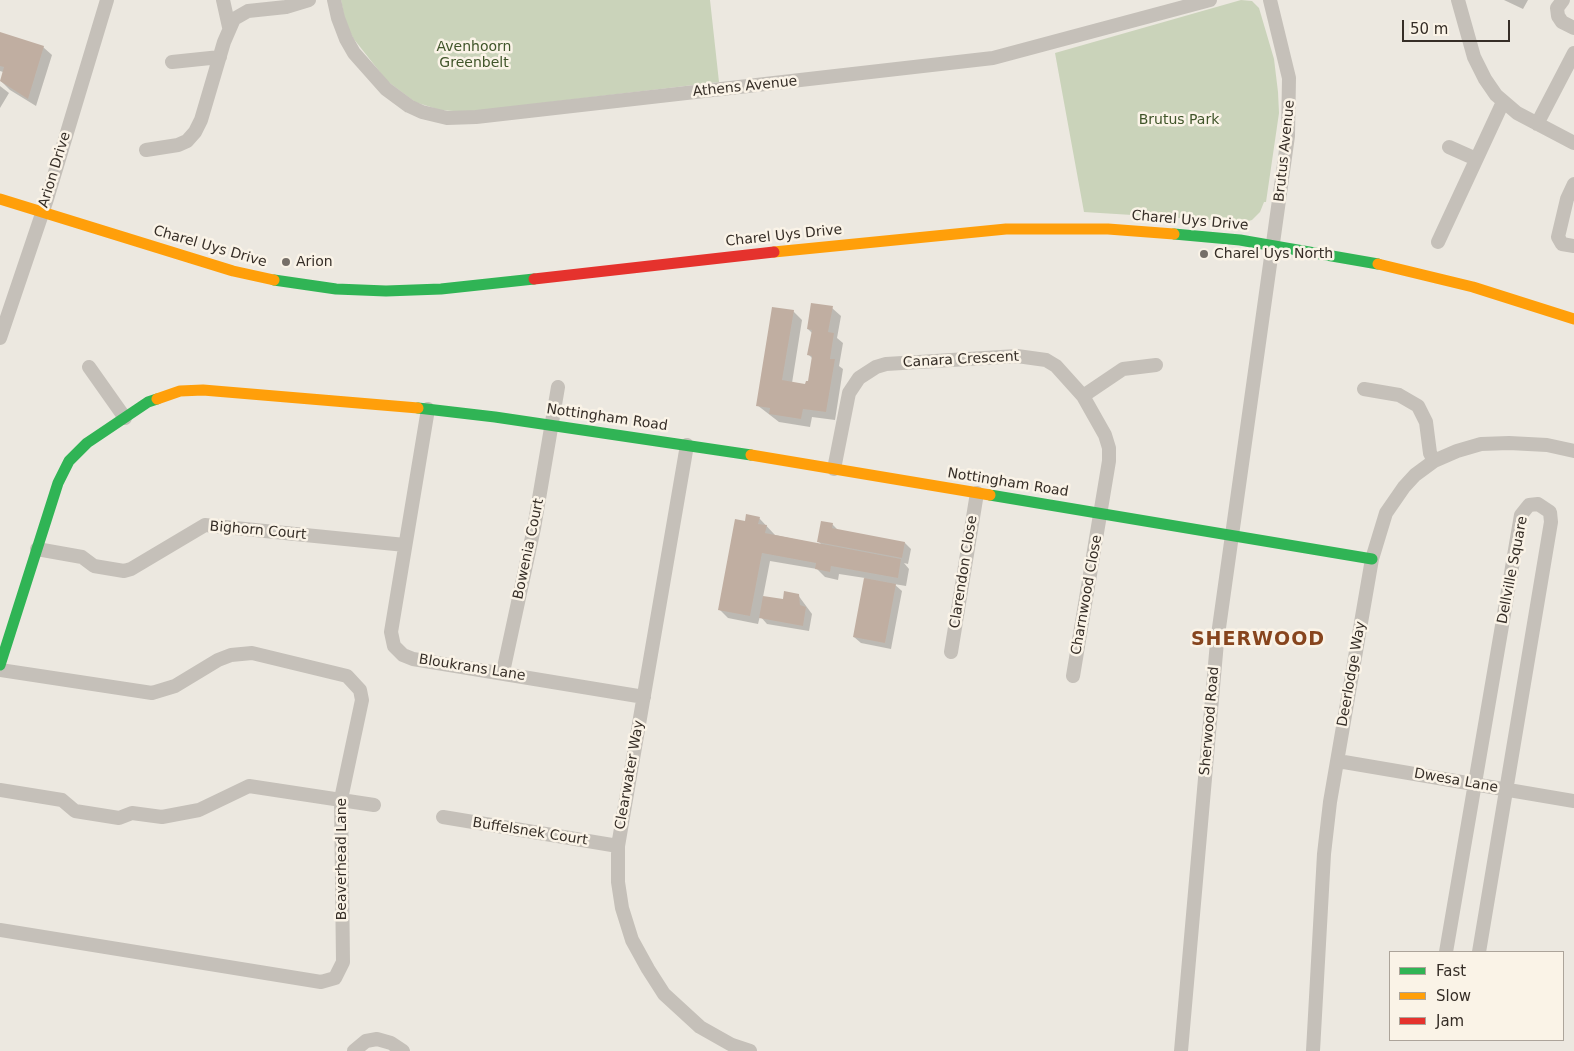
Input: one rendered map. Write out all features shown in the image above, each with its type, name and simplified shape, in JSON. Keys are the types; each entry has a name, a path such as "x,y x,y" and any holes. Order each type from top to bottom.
{"main road":[{"name":"Charel Uys Drive","path":"0,199 233,271 301,285 370,291 441,289 914,236 1006,229 1108,229 1178,233 1274,244 1359,259 1432,276 1523,302 1574,320"},
{"name":"Nottingham Road","path":"0,665 58,484 69,461 87,443 159,397 192,390 428,409 687,445 1372,559"}],"street":[{"name":"Arion Drive","path":"0,338 42,212 107,0"},
{"path":"223,0 229,28"},
{"path":"146,150 178,145 187,141 195,132 201,120 229,28 234,19 248,11 309,0"},
{"name":"Athens Avenue","path":"334,0 338,18 354,53 386,90 416,109 447,118 476,117 993,58 1210,0"},
{"name":"Brutus Avenue","path":"1270,0 1287,67 1291,95 1288,136 1274,244"},
{"path":"1458,0 1479,68 1503,102 1537,124 1574,142"},
{"path":"1563,0 1557,8 1558,16 1562,22 1574,28"},
{"path":"1537,124 1574,53"},
{"path":"172,62 220,57"},
{"path":"1438,242 1503,102"},
{"path":"1449,147 1476,160"},
{"path":"1574,184 1567,198 1558,237 1566,246 1574,246"},
{"name":"Sherwood Road","path":"1181,1051 1216,642 1274,244"},
{"name":"Canara Crescent","path":"834,469 849,393 859,378 881,365 1032,357 1046,360 1056,366 1083,396 1105,435 1109,448 1109,461 1100,513"},
{"path":"1083,396 1123,369 1156,365"},
{"path":"89,367 125,418"},
{"name":"Bowenia Court","path":"504,672 534,528 558,387"},
{"path":"1364,389 1399,395 1418,406 1426,422 1430,453 1434,461"},
{"name":"Bloukrans Lane","path":"428,409 391,632 394,646 408,658 504,672 644,697"},
{"name":"Deerlodge Way","path":"1313,1051 1324,854 1372,559 1380,528 1394,499 1415,475 1434,461 1468,447 1495,443 1530,443 1574,450"},
{"name":"Clearwater Way","path":"687,445 618,846 618,882 622,908 632,940 664,994 700,1027 732,1045 750,1051"},
{"name":"Clarendon Close","path":"951,652 977,493"},
{"name":"Dellville Square","path":"1446,951 1521,515 1529,505 1538,504 1550,512 1551,522 1479,951"},
{"name":"Charnwood Close","path":"1073,676 1100,513"},
{"name":"Bighorn Court","path":"37,549 82,558 94,566 124,571 131,569 196,528 205,525 405,545"},
{"name":"Beaverhead Lane","path":"0,670 152,693 175,686 218,660 242,653 347,676 360,690 362,700 341,799 343,962 340,972 332,980 321,982 0,930"},
{"name":"Dwesa Lane","path":"1338,761 1574,801"},
{"path":"0,790 62,800 75,811 118,818 132,812 162,817 199,810 249,786 374,805"},
{"name":"Buffelsnek Court","path":"443,817 618,846"},
{"path":"354,1051 366,1041 377,1039 391,1043 403,1051"}],"green space":[{"name":"Avenhoorn Greenbelt","path":"341,0 710,0 719,82 467,112 440,110 415,102 387,81 353,38 345,21"},
{"name":"Brutus Park","path":"1241,0 1252,1 1259,8 1274,59 1278,92 1279,113 1266,202 1264,202 1260,212 1252,220 1245,222 1084,212 1055,53"}],"building":[{"path":"0,32 44,46 28,99 0,81 4,67 0,66"},
{"path":"811,303 833,306 828,332 834,333 830,359 835,359 826,412 803,409 801,419 769,414 770,408 756,406 772,307 794,310 782,380 805,384 808,381 812,356 807,355 812,330 807,329"},
{"path":"746,514 760,517 758,524 767,525 765,533 901,559 898,578 831,566 830,572 815,569 816,563 762,553 750,616 718,610 735,519 745,521"},
{"path":"821,521 833,523 832,528 905,542 902,558 817,542"},
{"path":"864,578 896,584 885,643 853,637"},
{"path":"784,591 799,594 800,605 806,607 803,626 759,618 763,596 783,599"}],"traffic: fast":[{"path":"1174,234 1240,240 1378,264"},
{"path":"274,280 336,289 386,291 441,289 534,279"},
{"path":"0,665 58,483 69,461 87,443 148,402 157,399"},
{"path":"418,408 495,417 751,455"},
{"path":"990,495 1372,559"}],"traffic: slow":[{"path":"0,199 233,271 274,280"},
{"path":"774,252 1006,229 1108,229 1174,234"},
{"path":"1378,264 1473,287 1574,319"},
{"path":"157,399 180,391 203,390 418,408"},
{"path":"751,455 990,495"}],"traffic: jam":[{"path":"534,279 774,252"}],"place":[{"name":"Charel Uys North","path":"1204,254"},
{"name":"Arion","path":"286,262"}],"district":[{"name":"SHERWOOD","path":"1258,640"}]}
